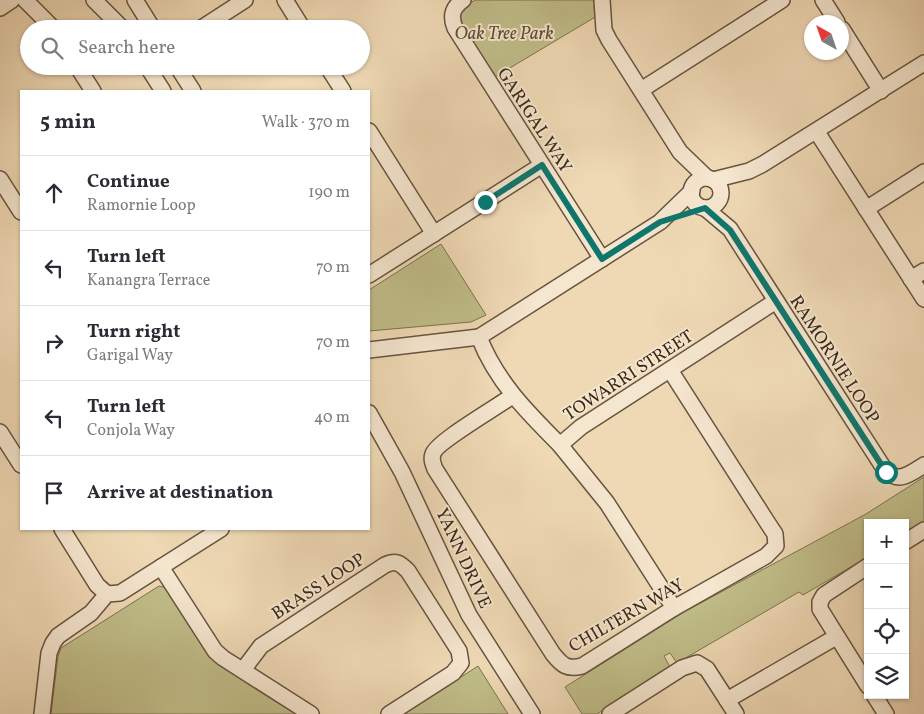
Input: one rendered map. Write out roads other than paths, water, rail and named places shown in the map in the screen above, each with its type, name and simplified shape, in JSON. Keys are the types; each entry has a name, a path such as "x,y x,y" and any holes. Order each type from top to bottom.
{"street":[{"path":"0,8 12,0"},
{"path":"25,0 45,20"},
{"path":"94,0 114,20"},
{"path":"104,0 117,20"},
{"path":"135,0 147,20"},
{"path":"214,20 245,0"},
{"path":"285,0 297,20"},
{"name":"GARIGAL WAY","path":"463,0 455,7 452,16 455,28 602,259"},
{"path":"602,0 604,30 680,152 694,202 704,208"},
{"path":"641,90 782,0"},
{"path":"823,0 833,15"},
{"path":"849,40 881,91"},
{"path":"660,222 716,204 749,171 817,132 924,63"},
{"path":"83,75 92,90"},
{"path":"153,75 162,90"},
{"path":"183,75 192,90"},
{"path":"333,75 342,90"},
{"path":"817,132 866,209 918,275 924,299"},
{"path":"370,133 434,234"},
{"path":"680,152 719,185 721,197"},
{"path":"370,274 542,165"},
{"path":"370,350 479,337 660,222 692,190 698,181 749,171"},
{"path":"866,209 924,172"},
{"path":"0,179 20,210"},
{"name":"RAMORNIE LOOP","path":"721,197 730,230"},
{"name":"RAMORNIE LOOP","path":"704,208 730,230 884,470 891,477 898,478 924,466"},
{"name":"TOWARRI STREET","path":"479,337 489,360 512,396 560,445 581,427 776,301"},
{"name":"CHILTERN WAY","path":"512,396 443,442 433,453 432,460 435,469 560,663 568,668 582,666 674,608 773,552 776,540 769,525 670,370"},
{"name":"YANN DRIVE","path":"370,418 373,431 402,472 469,615 532,714"},
{"path":"0,432 20,463"},
{"path":"560,445 607,503 674,608"},
{"path":"63,530 98,585 107,594"},
{"path":"42,714 49,652 53,643 65,631 92,613 107,594 120,593 219,530"},
{"path":"909,540 922,534"},
{"name":"BRASS LOOP","path":"243,670 261,646 385,565 391,562 399,563 408,571 462,658 461,664 453,673 390,714"},
{"path":"161,567 216,651 311,714"},
{"path":"864,569 829,591 820,602 822,613 864,680"},
{"path":"726,700 836,637"},
{"path":"610,714 690,664 697,663 705,667 736,714"},
{"path":"877,699 886,714"}],"park label":[{"name":"Oak Tree Park","path":"504,33"}]}
